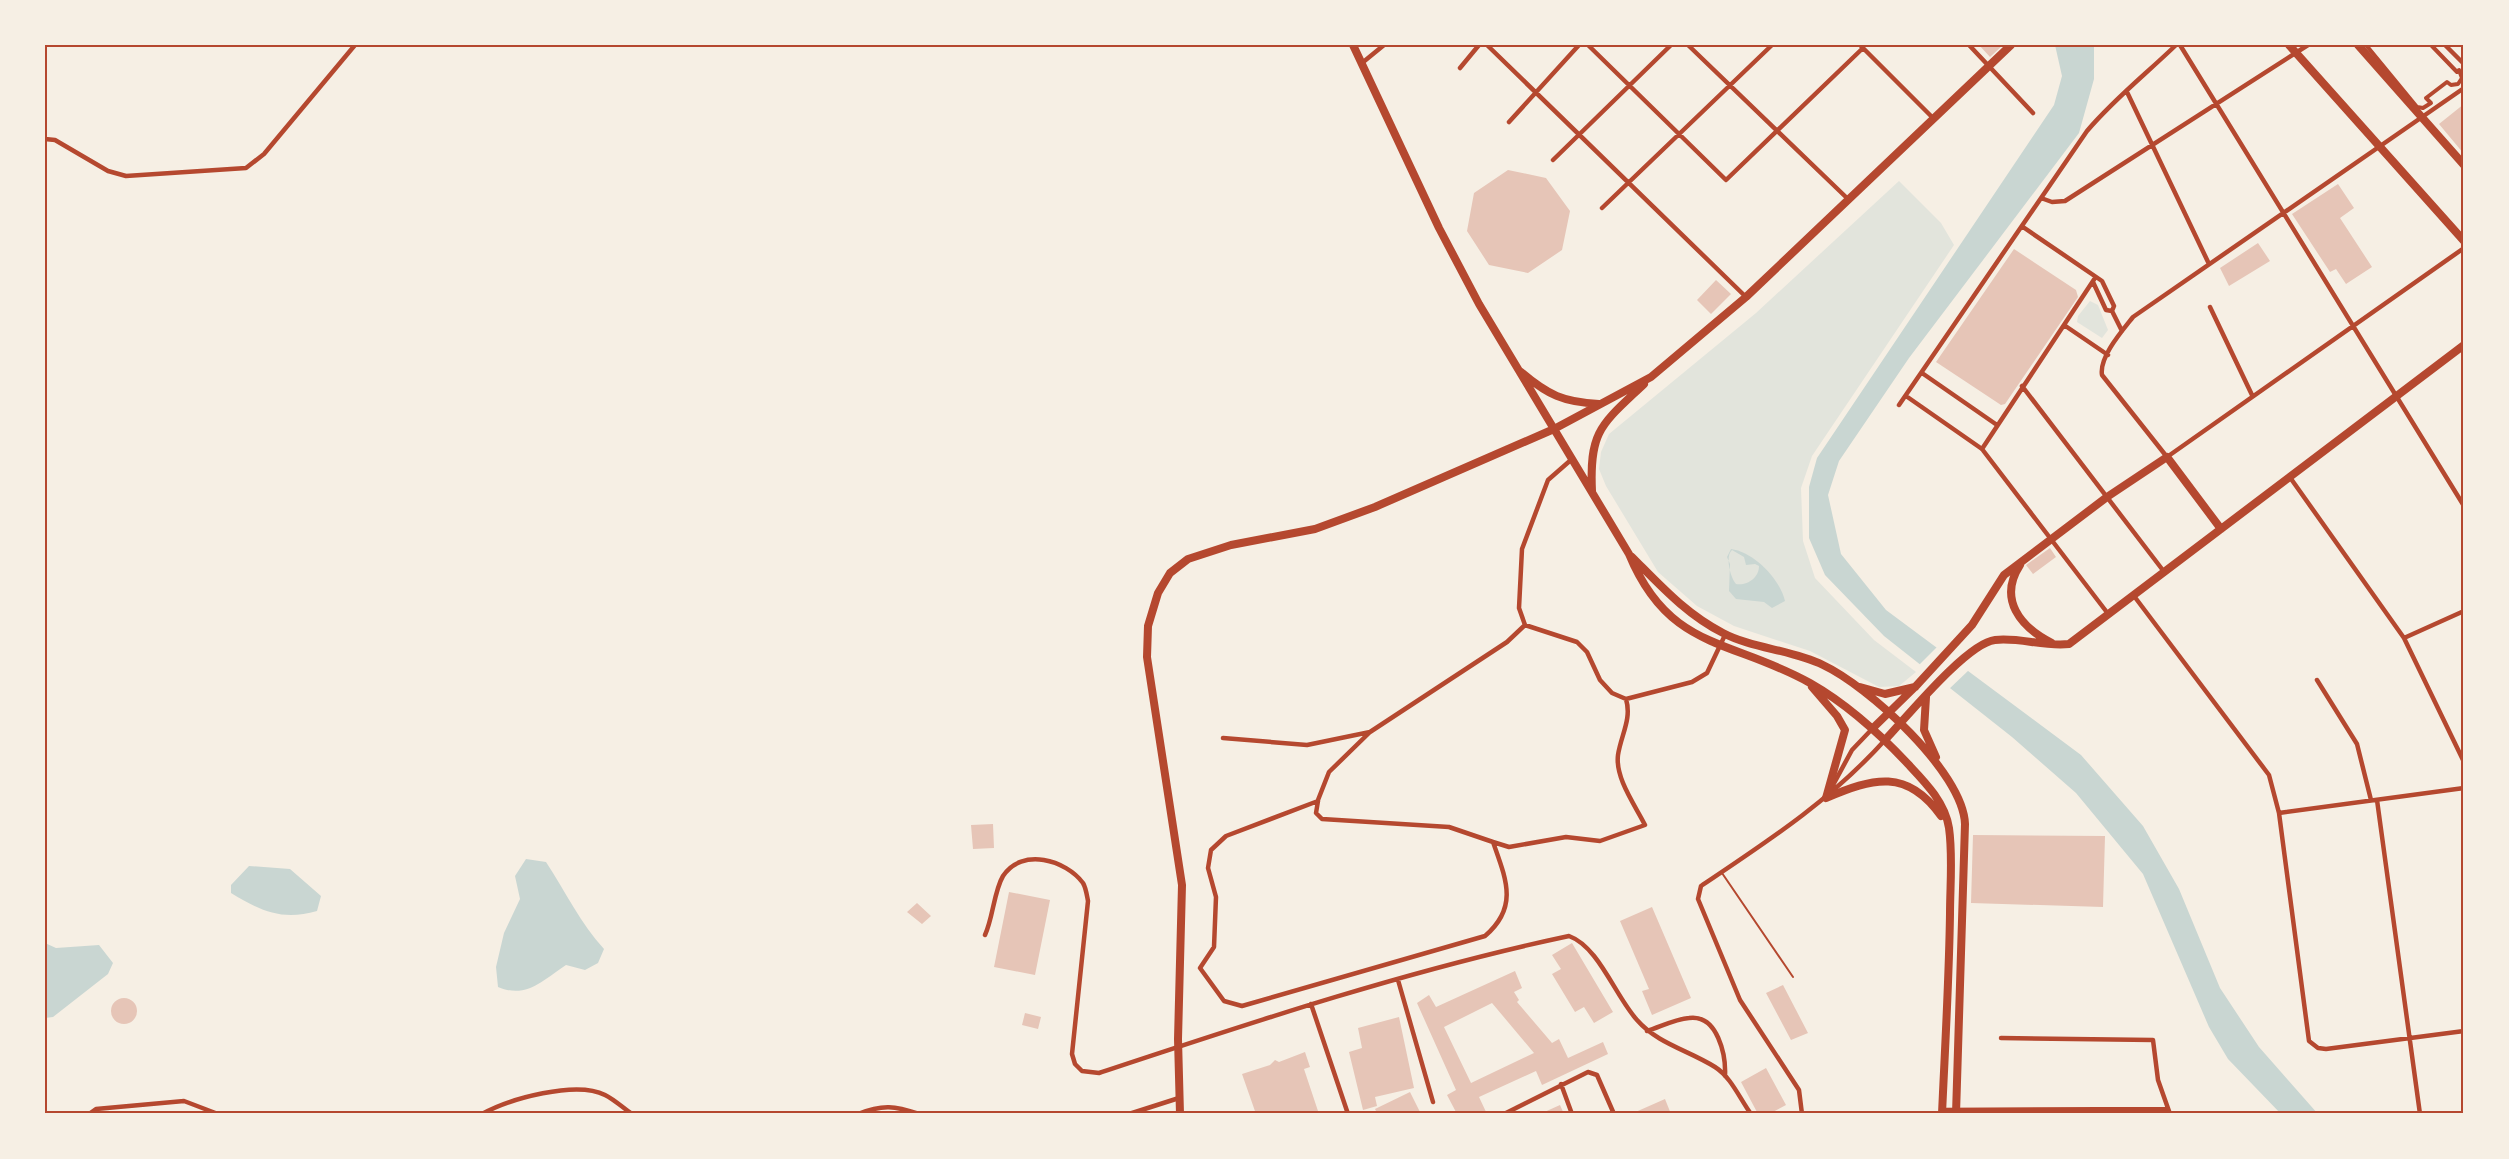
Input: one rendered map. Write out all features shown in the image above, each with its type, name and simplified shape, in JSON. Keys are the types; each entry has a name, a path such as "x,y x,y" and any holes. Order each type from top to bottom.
{"main road":[{"path":"1353,45 1439,228 1515,367 1629,554 1640,581 1673,620 1698,637 1808,682 1873,729 1886,740 1938,799 1949,826 1949,986 1942,1112"},
{"path":"1592,492 1590,458 1597,435 1611,416 1651,377 1746,297 2011,45"},
{"path":"2289,45 2464,241"},
{"path":"2358,45 2464,165"},
{"path":"1886,740 1926,696 1979,646 1993,640 2056,646 2069,644 2464,345"},
{"path":"1515,367 1542,389 1558,398 1575,403 1600,404"},
{"path":"1180,1114 1178,1047 1182,885 1147,657 1148,626 1158,593 1170,573 1188,559 1231,545 1315,529 1375,507 1554,429 1651,377"},
{"path":"1873,729 1972,625 2004,575 2107,497 2167,457 2221,529"},
{"path":"1629,554 1676,603 1725,635 1814,661 1867,691 1885,694 1916,686"},
{"path":"2024,559 2011,579 2013,606 2027,628 2056,646"},
{"path":"1808,682 1837,716 1845,730 1826,798"},
{"path":"1852,684 1900,724 1939,764"},
{"path":"1926,696 1924,730 1939,764 1953,787 1964,815 1956,1112"},
{"path":"1826,798 1863,782 1885,780 1910,788 1930,801 1949,826"}],"street":[{"path":"45,139 55,140 116,174 138,176 246,168 264,154 355,45"},
{"path":"1362,63 1384,45"},
{"path":"1460,68 1479,45"},
{"path":"1486,45 1746,297"},
{"path":"1509,122 1579,45"},
{"path":"1588,45 1726,180 1862,46 1933,118"},
{"path":"1553,160 1671,45"},
{"path":"1688,45 1849,200"},
{"path":"1602,208 1772,45"},
{"path":"1969,45 2033,113"},
{"path":"1899,405 2087,131 2111,102 2127,92 2178,45 2218,104 2464,506"},
{"path":"2041,198 2052,202 2065,201 2308,45"},
{"path":"2366,45 2417,107 2422,108 2431,103 2426,98 2447,82 2458,84 2462,78 2459,70 2457,72 2431,45"},
{"path":"2445,45 2464,64"},
{"path":"2464,88 2141,311 2122,331 2108,355 2102,366 2104,378 2167,457 2464,248"},
{"path":"2127,92 2154,144 2209,264"},
{"path":"2023,227 2094,280 2106,310 2112,311 2122,331"},
{"path":"1982,449 2094,280"},
{"path":"2210,308 2252,395"},
{"path":"2064,325 2108,355"},
{"path":"1922,373 1997,425"},
{"path":"2022,386 2165,573"},
{"path":"1906,396 1982,449 2109,615"},
{"path":"1525,625 1519,608 1522,549 1548,480 1572,459"},
{"path":"2289,476 2404,638 2464,762"},
{"path":"2134,596 2269,775 2279,813 2306,1035 2313,1045 2326,1049 2464,1031"},
{"path":"2404,638 2464,611"},
{"path":"1525,625 1577,642 1587,652 1600,680 1612,693 1626,699 1692,682 1707,673 1725,635"},
{"path":"1525,625 1507,642 1370,732 1329,772 1316,813 1322,819 1449,827 1509,847 1566,837 1600,841 1645,825 1621,776 1618,756 1630,711 1626,699"},
{"path":"2317,680 2357,744 2374,800 2420,1114"},
{"path":"1826,798 1852,750 1873,729"},
{"path":"1223,738 1306,745 1370,732"},
{"path":"1802,1114 1799,1090 1740,1000 1698,899 1701,886 1826,798 1856,772 1886,740"},
{"path":"2279,813 2464,788"},
{"path":"1318,801 1226,836 1211,850 1208,868 1216,897 1214,947 1200,968 1224,1001 1242,1006 1485,936 1500,922 1507,904 1503,870 1493,842"},
{"path":"985,934 1003,876 1023,860 1036,858 1065,866 1084,885 1088,901 1072,1042 1075,1064 1082,1071 1099,1073 1311,1004 1516,948 1569,936 1586,946 1647,1032 1715,1067 1725,1076 1751,1114"},
{"path":"1398,980 1433,1102"},
{"path":"1311,1004 1348,1114"},
{"path":"1647,1032 1690,1017 1703,1020 1720,1041 1725,1059 1725,1076"},
{"path":"1942,1112 2169,1111 2158,1080 2154,1040 2001,1038"},
{"path":"1504,1114 1588,1072 1597,1075 1614,1114"},
{"path":"1561,1084 1572,1114"},
{"path":"482,1114 497,1106 563,1089 603,1094 632,1114"},
{"path":"1129,1114 1179,1098"},
{"path":"88,1114 96,1109 184,1101 218,1114"},
{"path":"858,1114 872,1109 896,1106 920,1114"}],"lane":[{"path":"1722,872 1793,977"}],"shaded area":[{"path":"2055,45 2094,45 2094,79 2079,133 1909,358 1839,461 1828,495 1841,554 1886,610 2081,755 2143,826 2179,889 2220,988 2259,1047 2318,1114 2281,1114 2228,1059 2209,1027 2143,874 2076,793 2012,737 1884,636 1825,575 1809,538 1809,487 1817,458 2054,105 2062,76"},
{"path":"1899,181 1941,223 1954,245 1812,456 1801,488 1803,541 1815,578 1874,640 1916,672 1899,686 1879,687 1810,651 1734,626 1697,606 1658,572 1606,486 1599,469 1601,452 1609,434 1756,313"},
{"path":"2090,301 2098,305 2108,330 2102,338 2077,322 2078,316"},
{"path":"1731,549 1740,551 1757,561 1778,584 1785,601 1772,608 1764,602 1736,599 1729,591 1730,570 1736,584 1740,584 1755,577 1759,566 1746,565 1744,557 1732,550 1729,561 1727,557"},
{"path":"526,859 546,862 581,918 604,949 598,963 585,970 566,965 542,982 518,991 498,987 496,967 504,933 520,899 515,876"},
{"path":"249,866 290,869 321,896 317,911 293,915 272,912 252,905 231,893 231,885"},
{"path":"45,943 56,948 99,945 113,963 108,974 53,1017 45,1018"}],"pier":[{"path":"1939,645 1969,670 1947,691 1917,667"}],"building":[{"path":"1979,45 2003,45 1990,57"},
{"path":"2464,104 2462,133 2464,154 2439,124"},
{"path":"1508,170 1546,178 1570,211 1562,250 1528,273 1489,265 1467,231 1474,193"},
{"path":"2338,184 2354,208 2340,218 2372,267 2346,284 2336,269 2330,272 2292,214"},
{"path":"2258,243 2270,261 2229,286 2220,268"},
{"path":"2014,249 2076,290 2078,297 2005,404 2001,405 1936,362"},
{"path":"1716,280 1731,294 1711,314 1697,300"},
{"path":"2050,548 2056,557 2033,574 2026,565"},
{"path":"993,824 994,848 973,849 971,825"},
{"path":"1973,835 2105,836 2103,907 1971,903"},
{"path":"1009,892 1050,900 1035,975 994,967"},
{"path":"917,903 931,916 922,924 907,912"},
{"path":"1652,907 1691,998 1652,1015 1642,991 1649,989 1620,921"},
{"path":"1572,943 1613,1012 1594,1023 1584,1007 1575,1012 1552,974 1561,969 1552,955"},
{"path":"1515,971 1522,988 1514,992 1519,1000 1517,1002 1552,1043 1559,1039 1568,1058 1603,1042 1608,1054 1542,1085 1536,1071 1479,1097 1487,1114 1457,1114 1447,1095 1456,1090 1417,1003 1429,995 1436,1007","holes":["1492,1003 1534,1053 1471,1083 1444,1027"]},
{"path":"1783,985 1808,1033 1791,1040 1766,993"},
{"path":"124,998 133,1002 137,1011 133,1020 124,1024 115,1020 111,1011 115,1002"},
{"path":"1025,1013 1041,1017 1038,1029 1022,1025"},
{"path":"1399,1017 1414,1088 1375,1097 1377,1106 1363,1110 1349,1052 1362,1048 1358,1028"},
{"path":"1305,1052 1310,1067 1304,1069 1319,1114 1256,1114 1242,1074 1270,1065 1275,1060 1279,1062"},
{"path":"1766,1068 1786,1105 1769,1114 1758,1114 1741,1082"},
{"path":"1410,1092 1421,1114 1370,1114 1376,1111 1375,1109"},
{"path":"1665,1099 1671,1114 1631,1114"},
{"path":"1560,1105 1564,1114 1540,1114"}]}
